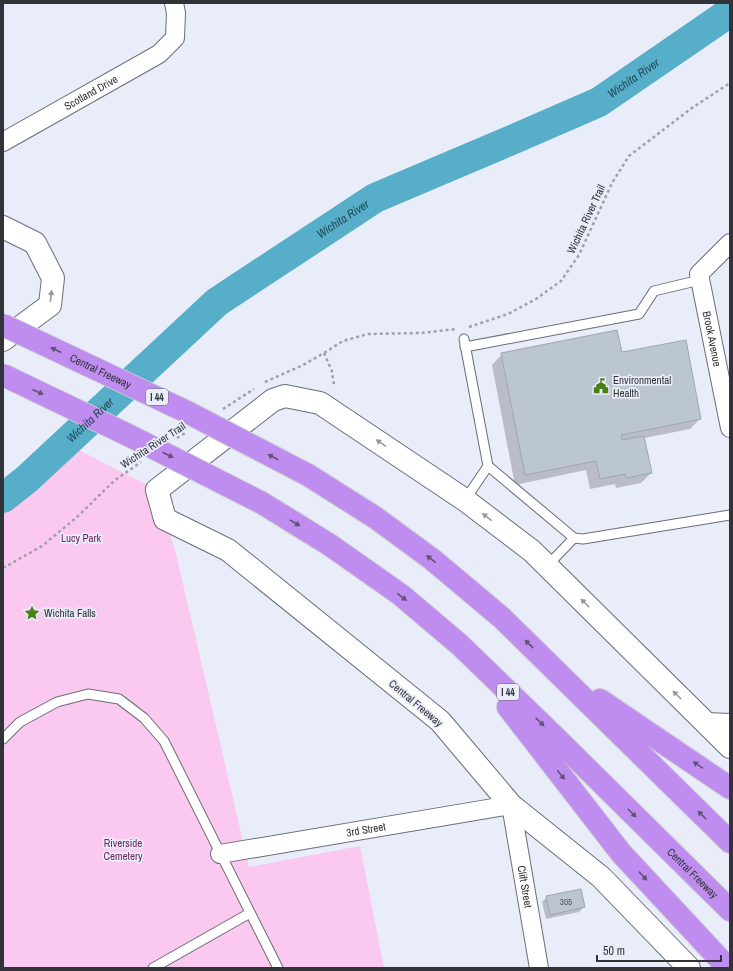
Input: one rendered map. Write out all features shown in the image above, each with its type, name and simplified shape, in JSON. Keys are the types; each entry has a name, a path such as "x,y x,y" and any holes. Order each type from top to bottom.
{"highway":[{"name":"Central Freeway","path":"3,325 188,412 308,475 376,518 433,560 502,618 730,842"},
{"name":"Central Freeway","path":"3,376 130,436 262,503 343,554 400,596 460,645 730,910"},
{"path":"460,645 622,853 728,968"},
{"path":"557,671 730,788"}],"main road":[{"path":"3,227 35,243 53,278 50,305 3,340"},
{"name":"Central Freeway","path":"689,968 601,877 511,805 440,721 228,550 165,519 157,490 273,400 285,396 320,403 465,500 532,552 730,747"}],"street":[{"name":"Scotland Drive","path":"3,142 159,54 175,38 176,14 174,3"},
{"path":"700,278 730,243"},
{"name":"Brook Avenue","path":"700,278 730,428"},
{"path":"705,722 730,723"},
{"name":"3rd Street","path":"220,854 511,805"},
{"name":"Clift Street","path":"511,805 539,968"}],"lane":[{"path":"700,278 654,291 639,314 464,343 488,466 574,538 583,539 730,514"},
{"path":"465,500 488,466"},
{"path":"547,566 574,538"},
{"path":"3,739 20,722 57,702 88,694 119,699 144,718 164,741 278,968"},
{"path":"153,968 250,913"}],"path":[{"name":"Wichita River Trail","path":"467,327 508,314 536,299 561,281 578,255 612,183 629,156 664,128 730,83"},
{"path":"261,384 268,379 303,365 343,341 368,334 421,333 461,328"},
{"path":"324,353 332,371 334,385"},
{"path":"221,410 255,388"},
{"name":"Wichita River Trail","path":"174,440 188,432"},
{"name":"Wichita River Trail","path":"3,568 42,546 76,518 114,481 148,458"}],"green space":[{"name":"Riverside Cemetery","path":"65,443 157,490 176,554 249,867 360,846 384,968 3,968 3,499"}],"building":[{"name":"Environmental Health","path":"617,330 622,352 686,340 701,419 621,435 622,440 644,436 652,473 626,478 625,474 600,479 596,461 525,475 501,353"},
{"path":"581,889 585,907 550,915 546,896"}],"waterway":[{"name":"Wichita River","path":"3,498 27,479 217,302 375,198 599,102 730,12"}],"place":[{"name":"Environmental Health","path":"601,386"},
{"name":"Wichita Falls","path":"32,613"}],"park label":[{"name":"Lucy Park","path":"81,538"}]}
